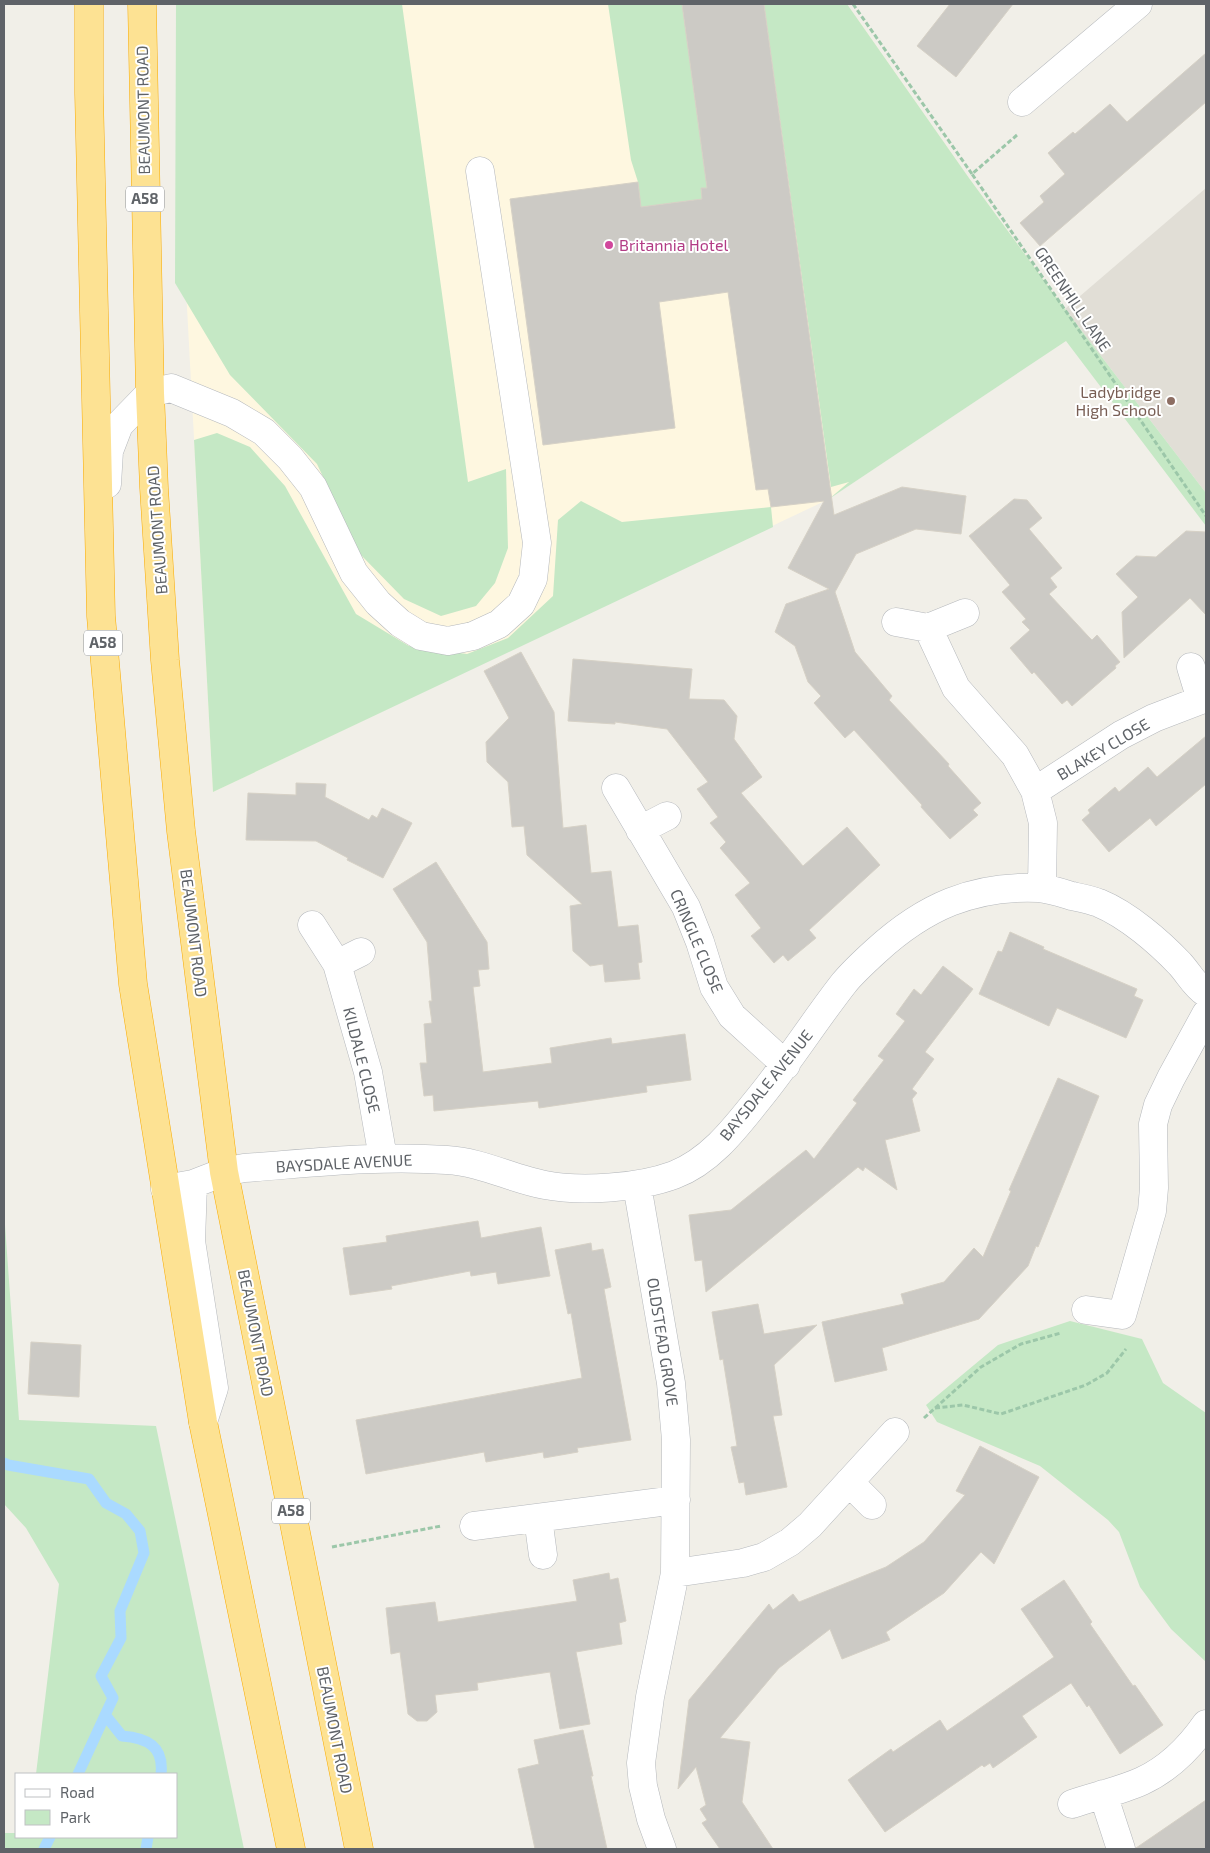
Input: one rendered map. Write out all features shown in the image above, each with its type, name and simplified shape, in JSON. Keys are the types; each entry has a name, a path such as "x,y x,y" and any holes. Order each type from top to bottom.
{"highway":[{"name":"A58","path":"89,4 89,93 101,616 133,984 203,1422 291,1849"},
{"name":"BEAUMONT ROAD","path":"142,4 150,393 165,660 181,832 224,1172 359,1849"}],"street":[{"path":"1022,102 1138,4"},
{"path":"101,616 109,451 119,425 150,393 171,388 232,413 264,432 290,458 313,487 354,573 378,603 400,623 421,636 448,641 473,636 499,624 521,604 533,579 537,543 480,171"},
{"path":"896,622 928,628 965,613"},
{"path":"928,628 956,688 1015,755 1035,791 1043,823 1042,888"},
{"name":"BLAKEY CLOSE","path":"1035,791 1121,735 1154,718 1204,699 1191,667"},
{"name":"CRINGLE CLOSE","path":"616,788 686,907 700,942 714,987 732,1016 786,1065"},
{"path":"640,830 667,816"},
{"name":"BAYSDALE AVENUE","path":"165,1189 193,1184 224,1172 244,1168 383,1158 450,1160 478,1165 546,1185 580,1188 637,1185 675,1175 701,1160 728,1138 786,1065 845,982 888,940 931,910 955,899 981,893 1009,889 1042,888 1100,903 1143,929 1181,965 1191,979 1206,993"},
{"name":"KILDALE CLOSE","path":"312,925 337,964 368,1072 383,1158"},
{"path":"337,964 361,952"},
{"path":"1086,1310 1122,1315 1152,1211 1154,1188 1153,1124 1158,1105 1206,1014"},
{"path":"193,1184 191,1241 214,1388 203,1422"},
{"name":"OLDSTEAD GROVE","path":"637,1185 671,1383 676,1440 675,1573 650,1696 641,1762 643,1786 651,1819 662,1849"},
{"path":"675,1573 743,1563 764,1557 790,1542 810,1525 895,1432"},
{"path":"849,1482 872,1505"},
{"path":"474,1526 676,1500"},
{"path":"538,1518 543,1554"},
{"path":"1072,1804 1143,1781 1164,1768 1180,1754 1206,1724"},
{"path":"1103,1794 1121,1849"}],"path":[{"name":"GREENHILL LANE","path":"853,4 1206,516"},
{"path":"972,174 1024,130 1022,102"},
{"path":"936,1408 963,1405 1001,1414 1086,1385 1107,1373 1132,1342 1122,1315"},
{"path":"895,1432 917,1424 981,1367 1021,1344 1067,1331"},
{"path":"299,1553 463,1522 474,1526"}],"shaded area":[{"path":"186,4 847,4 969,178 1065,309 829,499 213,792 185,270"},
{"name":"Ladybridge High School","path":"1206,188 1206,493 1065,309"}],"green space":[{"path":"176,4 402,4 468,482 506,469 508,548 495,583 476,606 441,616 404,599 359,553 317,464 230,375 175,283"},
{"path":"608,4 682,4 707,188 701,189 702,199 641,207 638,182 631,160"},
{"path":"764,4 847,4 969,178 1065,309 1206,493 1206,526 1066,341 829,499 849,482 831,487"},
{"path":"217,433 250,447 285,486 356,614 409,646 467,654 508,638 553,596 558,520 581,501 622,522 771,507 773,527 213,792 194,440"},
{"path":"4,1211 19,1420 156,1426 244,1849 4,1849 4,1833 15,1833 15,1838 178,1838 178,1773 36,1773 59,1584 26,1528 4,1504"},
{"path":"1070,1321 1142,1339 1163,1383 1206,1413 1206,1662 1171,1629 1140,1587 1119,1532 1108,1520 1040,1466 937,1422 926,1405 998,1345"}],"building":[{"name":"Britannia Hotel","path":"682,4 764,4 834,515 902,487 966,496 961,534 916,529 856,554 835,592 855,652 892,696 889,700 949,764 948,766 981,803 973,810 978,815 950,839 854,730 845,738 814,703 821,696 808,682 795,646 775,632 786,604 829,589 788,568 824,501 771,507 768,489 756,490 728,292 659,302 675,428 543,445 510,199 638,182 641,207 702,199 701,188 707,188"},
{"path":"950,4 1013,4 956,77 917,46"},
{"path":"1206,53 1206,102 1040,246 1020,223 1044,202 1040,196 1065,174 1048,153 1073,132 1075,134 1110,104 1127,122"},
{"path":"1014,499 1027,500 1042,518 1029,529 1062,568 1050,578 1057,587 1049,594 1092,640 1097,635 1120,662 1115,666 1116,668 1072,706 1067,700 1062,704 1034,672 1032,674 1010,648 1030,630 1022,622 1026,619 1002,592 1010,585 969,536"},
{"path":"1186,531 1206,532 1206,615 1190,598 1124,658 1122,612 1138,597 1116,574 1136,556 1156,557"},
{"path":"521,652 554,712 563,828 586,825 591,873 611,871 618,927 638,925 642,962 638,963 640,979 605,982 603,964 590,966 573,951 570,906 582,904 527,855 524,826 512,827 508,782 487,762 486,742 509,718 484,671"},
{"path":"573,659 692,669 689,699 724,700 737,716 734,739 762,777 741,793 803,866 847,827 880,865 809,930 816,938 788,961 783,955 774,963 751,936 761,928 735,895 750,883 720,848 726,842 710,823 718,817 697,789 708,782 667,729 615,722 615,724 568,721"},
{"path":"1206,736 1206,784 1156,826 1150,818 1109,852 1082,820 1090,813 1088,810 1115,787 1119,792 1148,767 1157,777"},
{"path":"296,783 326,784 325,797 369,820 372,815 377,818 382,808 412,823 383,878 347,860 348,858 316,841 246,840 248,793 296,795"},
{"path":"436,862 487,942 489,969 478,970 480,986 473,987 483,1072 552,1063 550,1048 611,1038 612,1044 685,1034 691,1080 646,1086 647,1092 539,1108 538,1101 434,1111 433,1095 424,1096 420,1063 427,1063 424,1024 432,1023 429,1001 432,1001 427,942 393,889"},
{"path":"1010,932 1044,947 1043,949 1137,989 1134,996 1143,1000 1126,1038 1057,1008 1049,1026 979,994 998,951 1002,952"},
{"path":"943,966 973,989 925,1052 934,1059 912,1089 917,1093 912,1099 920,1131 885,1140 897,1190 865,1167 863,1171 858,1167 706,1292 702,1260 695,1261 689,1215 731,1210 806,1150 814,1159 857,1103 853,1100 884,1060 878,1056 905,1021 896,1014 914,989 921,995"},
{"path":"1058,1078 1099,1096 1038,1247 1036,1246 1028,1266 979,1319 882,1348 887,1370 835,1382 822,1322 904,1304 901,1294 944,1282 974,1248 983,1257 1011,1191 1009,1190"},
{"path":"478,1221 481,1238 541,1227 550,1276 498,1284 496,1272 471,1276 470,1271 391,1286 392,1289 350,1295 343,1248 387,1242 386,1236"},
{"path":"591,1243 592,1251 603,1249 611,1287 604,1289 631,1440 577,1448 578,1452 544,1458 543,1452 486,1462 484,1452 366,1474 356,1420 582,1378 571,1313 568,1314 555,1250"},
{"path":"758,1304 764,1334 817,1325 774,1365 782,1415 773,1416 787,1487 746,1495 744,1482 739,1483 731,1447 737,1446 723,1359 720,1360 712,1312"},
{"path":"31,1342 81,1345 79,1397 28,1394"},
{"path":"980,1446 1039,1477 994,1564 981,1552 944,1593 886,1632 890,1640 842,1659 830,1629 779,1668 720,1738 750,1742 742,1802 773,1849 720,1849 702,1823 707,1820 700,1809 706,1805 696,1767 678,1789 689,1700 769,1604 773,1610 793,1594 799,1602 886,1567 924,1542 965,1495 956,1491"},
{"path":"609,1573 610,1580 618,1578 626,1621 619,1623 622,1644 576,1652 590,1724 560,1729 550,1672 477,1683 478,1690 435,1695 437,1712 427,1721 417,1721 408,1714 400,1652 391,1654 386,1608 435,1602 438,1622 577,1601 573,1580"},
{"path":"1064,1580 1092,1622 1090,1624 1163,1725 1120,1754 1089,1705 1087,1707 1071,1683 1022,1716 1037,1737 993,1768 990,1763 984,1767 982,1765 885,1832 848,1780 891,1749 893,1752 940,1720 947,1731 1054,1657 1021,1609"},
{"path":"583,1730 607,1849 535,1849 518,1769 539,1764 534,1740"},
{"path":"1206,1800 1206,1849 1136,1849 1136,1848"}],"waterway":[{"path":"4,1463 89,1479 106,1503 126,1514 140,1531 144,1553 120,1611 121,1638 101,1676 113,1698 78,1773"},
{"path":"106,1716 122,1736 139,1739 152,1745 157,1750 160,1757 161,1773"},
{"path":"44,1849 50,1838"},
{"path":"146,1849 148,1838"}],"place":[{"name":"Britannia Hotel","path":"609,245"},
{"name":"Ladybridge High School","path":"1171,401"}]}
